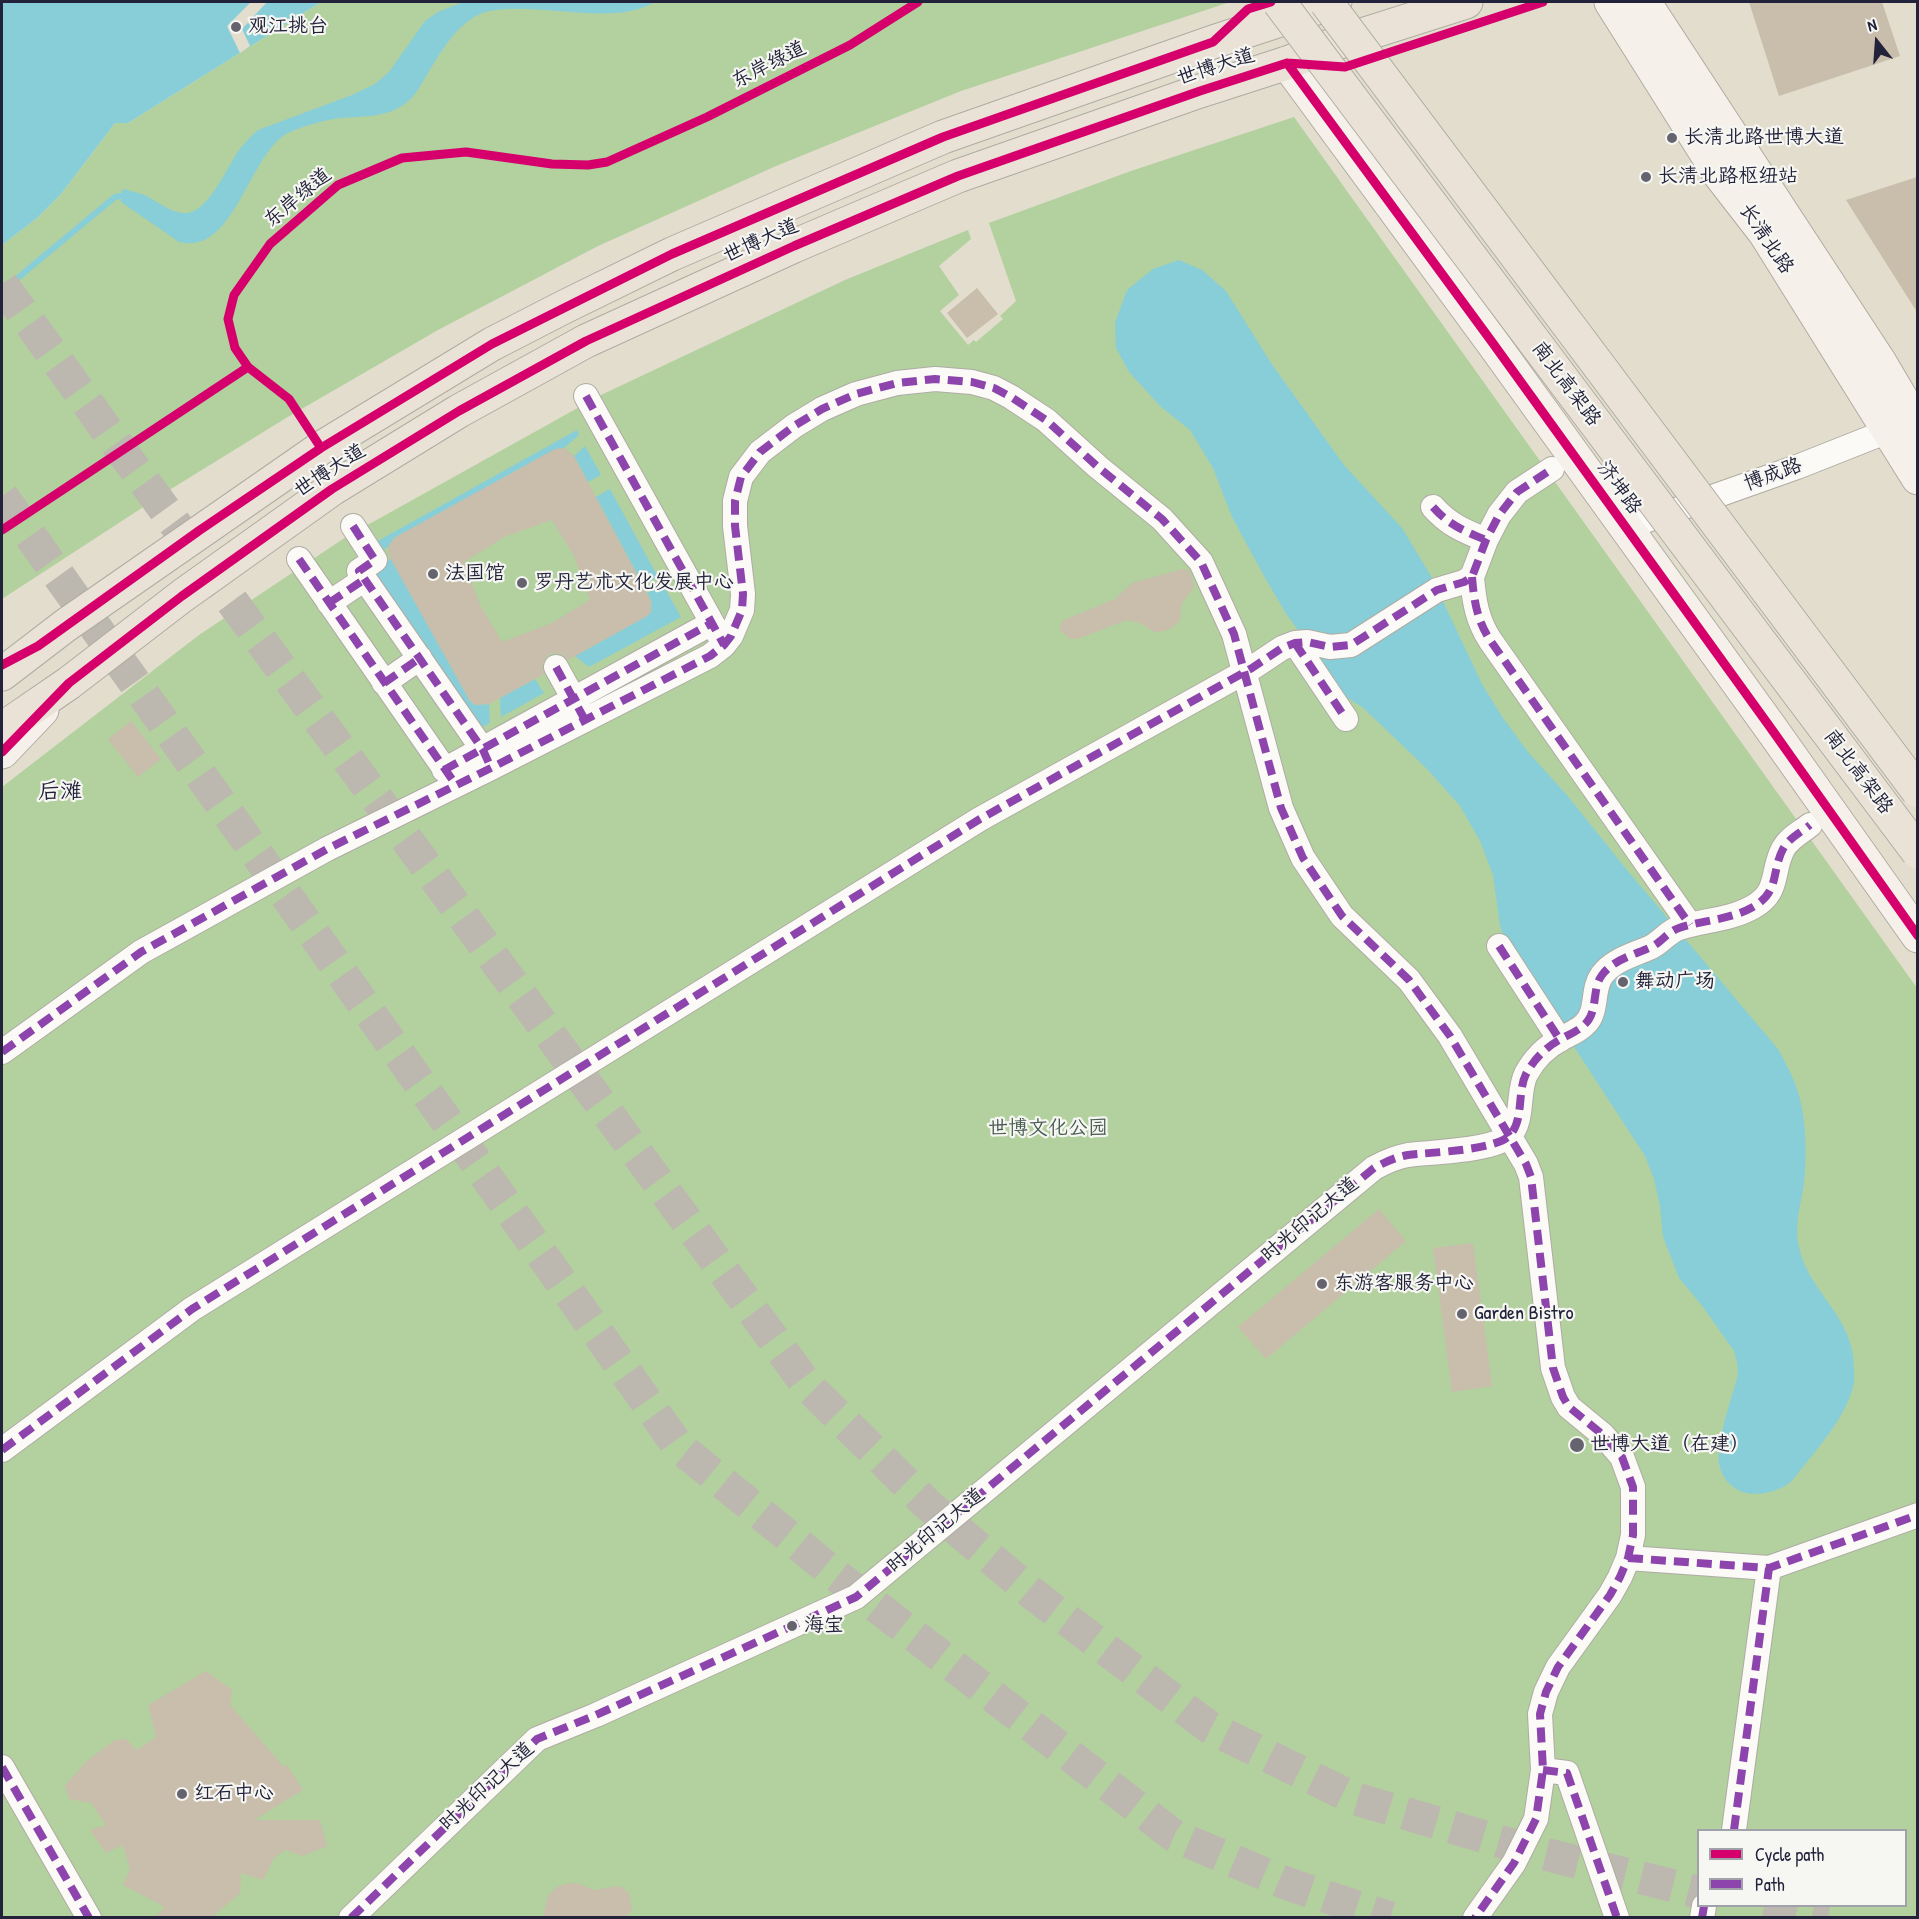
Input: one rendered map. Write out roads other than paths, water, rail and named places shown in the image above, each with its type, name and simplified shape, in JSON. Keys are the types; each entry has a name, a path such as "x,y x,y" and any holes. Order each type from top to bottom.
{"main road":[{"name":"南北高架路","path":"1280,2 1917,852"},
{"name":"南北高架路","path":"1326,2 1917,791"},
{"name":"世博大道","path":"2,674 200,530 321,448 492,344 564,307 672,254 943,137 1213,42 1335,2"},
{"name":"世博大道","path":"2,729 69,683 182,596 332,489 459,411 586,341 805,241 958,176 1287,63 1340,42 1466,2"}],"street":[{"name":"长清北路","path":"1611,2 1720,175 1909,423"},
{"name":"长清北路","path":"1644,2 1879,361 1909,423 1917,478"},
{"name":"济坤路","path":"1287,63 1770,727 1917,936"},
{"path":"580,710 698,663 724,645 736,626 742,610 743,594 735,526 735,501 741,477 760,452 794,426 822,409 856,394 897,383 935,379 972,382 1011,396 1046,420 1098,467 1162,519 1201,562 1234,634 1281,808 1303,858 1342,916 1409,980 1450,1036 1526,1164 1531,1177 1553,1368 1563,1398 1569,1407 1604,1434 1617,1449 1633,1487 1633,1535 1628,1558 1610,1595 1558,1667 1546,1692 1540,1714 1543,1770 1536,1819 1514,1863 1475,1917"},
{"path":"586,396 724,645"},
{"name":"博成路","path":"1625,528 1797,467 1909,423"},
{"path":"1552,469 1517,492 1499,515 1486,540 1472,577 1474,604 1480,624 1690,925"},
{"path":"1433,507 1445,520 1486,540"},
{"path":"352,526 375,560 359,571 487,759"},
{"path":"299,559 450,778"},
{"path":"2,1450 202,1303 980,819 1245,672 1282,648 1295,643 1307,642 1330,647 1352,645 1437,590 1464,582 1472,577"},
{"path":"329,603 365,579"},
{"path":"2,1052 141,951 327,849 450,778 580,710 712,623"},
{"path":"1295,643 1346,719"},
{"path":"2,665 38,646"},
{"path":"384,683 420,658"},
{"path":"556,667 580,710"},
{"path":"2,752 69,683"},
{"path":"1510,1135 1518,1117 1525,1076 1536,1058 1585,1025 1593,1013 1602,975 1624,957 1653,947 1677,929 1736,914 1767,898 1774,884 1783,849 1791,839 1810,825"},
{"path":"1499,946 1560,1040"},
{"name":"时光印记大道","path":"351,1917 537,1739 596,1715 856,1597 1374,1168 1406,1156 1486,1146 1510,1135"},
{"path":"1628,1558 1769,1568 1917,1515"},
{"path":"1734,1829 1769,1568"},
{"path":"2,1767 89,1917"},
{"path":"1543,1770 1567,1773 1617,1917"}],"water":[{"path":"2,2 321,2 128,123 115,123 61,194 37,218 2,245"},
{"path":"463,2 655,2 617,13 505,9 485,12 475,17 457,31 417,92 399,108 383,114 327,120 288,133 274,144 228,219 214,234 198,242 179,242 121,202 124,189 142,194 177,212 191,212 199,208 213,193 239,150 258,130 352,95 375,84 389,72 425,21 438,12"},
{"path":"1179,260 1202,270 1226,291 1271,363 1344,465 1402,528 1431,576 1483,686 1503,718 1528,752 1566,794 1778,1049 1791,1073 1801,1102 1805,1137 1806,1160 1797,1228 1799,1247 1812,1278 1847,1334 1852,1351 1854,1385 1832,1429 1794,1478 1783,1487 1771,1492 1746,1493 1732,1486 1722,1472 1719,1463 1720,1443 1738,1375 1734,1351 1679,1278 1663,1237 1654,1179 1645,1156 1506,942 1500,926 1493,875 1480,841 1460,806 1427,769 1377,721 1362,707 1346,697 1285,612 1232,517 1213,468 1190,430 1161,407 1129,372 1116,348 1115,323 1127,290 1153,269"},
{"path":"577,430 579,435 564,448 555,450 394,538 382,551 376,542"},
{"path":"585,446 601,475 588,482 574,456"},
{"path":"610,489 658,577 643,585 596,497"},
{"path":"391,559 470,701 475,705 489,704 490,723 478,729 370,572"},
{"path":"663,585 681,617 589,667 575,656 647,616 652,605 647,593"},
{"path":"535,679 544,693 501,717 500,698"}],"waterway":[{"path":"2,291 115,197 121,196 128,199"}],"tunnel":[{"path":"2,284 121,450 807,1385 927,1504 1033,1594 1209,1727 1353,1798 1529,1850 1697,1892"},
{"path":"2,496 678,1446 837,1576 1173,1835 1288,1884 1390,1918"},
{"path":"1769,1907 1828,1918"}],"place":[{"name":"观江挑台","path":"236,27"},
{"name":"长清北路世博大道","path":"1672,138"},
{"name":"长清北路枢纽站","path":"1646,177"},
{"name":"法国馆","path":"433,574"},
{"name":"罗丹艺术文化发展中心","path":"522,583"},
{"name":"舞动广场","path":"1623,982"},
{"name":"东游客服务中心","path":"1322,1284"},
{"name":"Garden Bistro","path":"1462,1314"},
{"name":"世博大道（在建）","path":"1577,1445"},
{"name":"海宝","path":"792,1626"},
{"name":"红石中心","path":"182,1794"}],"district":[{"name":"后滩","path":"60,792"}],"park label":[{"name":"世博文化公园","path":"1048,1129"}]}
